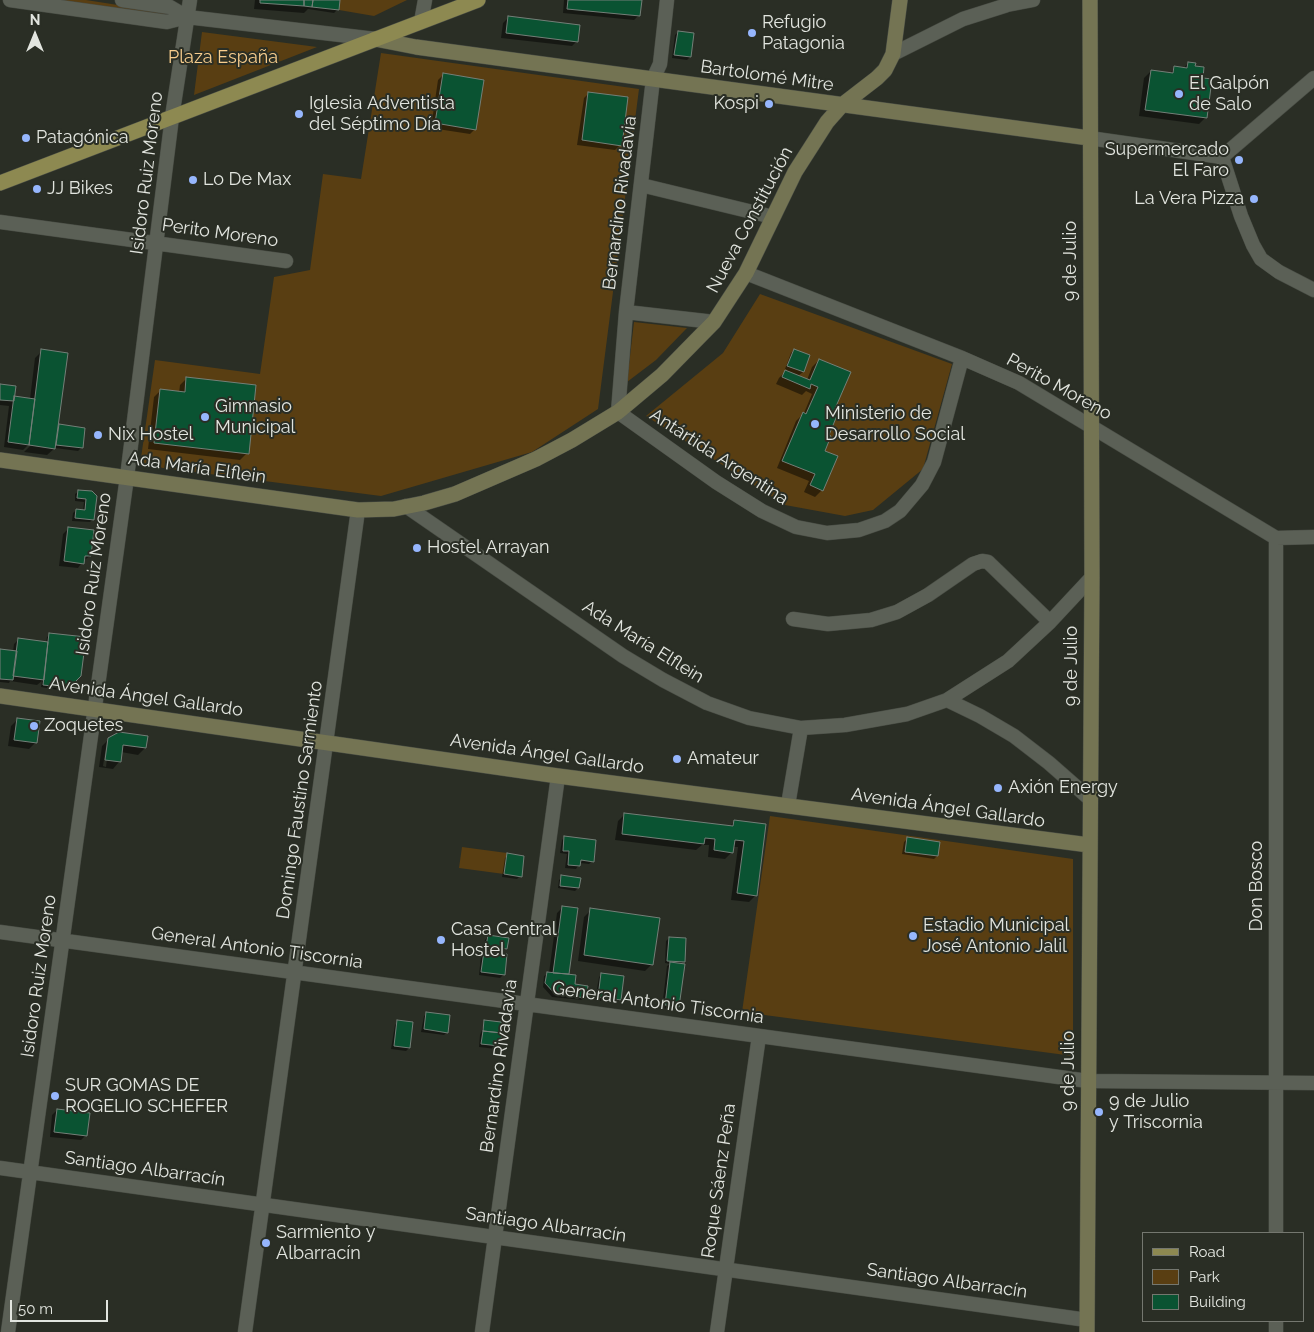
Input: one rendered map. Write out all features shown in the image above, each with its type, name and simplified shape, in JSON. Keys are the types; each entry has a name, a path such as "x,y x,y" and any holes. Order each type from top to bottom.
{"main road":[{"path":"0,183 478,0"}],"street":[{"name":"Bartolomé Mitre","path":"10,0 167,22 187,17 375,39 424,48 1222,157"},
{"name":"Bartolomé Mitre","path":"122,0 170,7 187,17"},
{"name":"Isidoro Ruiz Moreno","path":"8,1332 127,477 158,243 172,117 190,0"},
{"path":"421,22 425,0"},
{"name":"Bernardino Rivadavia","path":"618,412 626,312 653,79 660,64 667,0"},
{"path":"893,54 900,0"},
{"path":"893,54 963,19 1006,5 1033,0"},
{"name":"9 de Julio","path":"1087,1326 1092,577 1090,0"},
{"name":"Nueva Constitución","path":"358,510 394,509 455,494 501,476 572,440 618,412 662,375 714,322 746,273 795,172 827,122 842,105 885,70 893,54"},
{"path":"1314,78 1222,157 1241,216 1253,245 1261,258 1279,272 1314,290"},
{"path":"641,185 773,217"},
{"name":"Perito Moreno","path":"0,222 286,261"},
{"name":"Perito Moreno","path":"746,273 962,358 1019,383 1276,538"},
{"path":"626,312 714,322"},
{"name":"Antártida Argentina","path":"618,412 716,482 787,523 796,527 827,533 859,530 885,521 900,511 922,485 934,462 962,358"},
{"name":"Ada María Elflein","path":"0,460 358,510"},
{"name":"Ada María Elflein","path":"406,506 623,656 663,680 707,703 740,715 801,728 846,725 907,714 947,700 1008,661 1050,622 1092,577"},
{"name":"Domingo Faustino Sarmiento","path":"245,1332 358,510"},
{"path":"1276,538 1314,538"},
{"name":"Don Bosco","path":"1276,538 1276,1232"},
{"path":"793,619 828,624 871,620 898,612 928,595 973,564 982,561 988,562 1050,622"},
{"name":"Avenida Ángel Gallardo","path":"0,696 558,776 1090,846"},
{"path":"947,700 980,716 1014,736 1049,763 1090,799"},
{"path":"788,805 801,728"},
{"name":"Bernardino Rivadavia","path":"482,1332 558,776"},
{"name":"General Antonio Tiscornia","path":"0,932 1088,1081 1314,1083"},
{"name":"Roque Sáenz Peña","path":"717,1332 758,1036"},
{"name":"Santiago Albarracín","path":"0,1168 726,1268 1087,1326"}],"green space":[{"path":"43,0 86,0 169,13 172,17"},
{"path":"340,0 407,0 374,16 339,10"},
{"name":"Plaza España","path":"202,32 317,47 194,95"},
{"path":"381,53 639,89 598,409 532,452 381,496 140,465 155,360 260,374 274,277 310,270 323,174 361,179"},
{"path":"760,294 952,364 923,469 873,510 845,516 785,505 646,416 723,353"},
{"path":"634,322 687,328 656,360 627,382"},
{"name":"Estadio Municipal José Antonio Jalil","path":"770,816 1073,859 1073,1056 742,1012"},
{"path":"462,847 507,853 504,874 459,868"}],"building":[{"path":"260,0 304,0 304,6 260,3"},
{"path":"304,0 313,0 312,7 304,6"},
{"path":"313,0 340,0 339,10 312,7"},
{"path":"568,0 642,0 640,16 567,9"},
{"path":"508,16 580,25 578,42 506,33"},
{"path":"678,31 694,33 691,57 674,55"},
{"name":"El Galpón de Salo","path":"1188,62 1196,63 1195,66 1204,67 1203,78 1212,79 1207,118 1145,110 1151,70 1173,73 1174,66 1187,68"},
{"path":"443,73 484,80 476,130 435,123"},
{"path":"588,92 628,97 622,146 582,140"},
{"path":"41,349 68,353 55,449 29,445"},
{"path":"794,349 810,355 804,372 787,366"},
{"name":"Ministerio de Desarrollo Social","path":"819,359 851,372 834,411 838,413 825,451 838,456 823,491 810,485 815,474 782,461 803,412 806,414 818,387 811,384 810,389 782,377 785,370 810,380"},
{"name":"Gimnasio Municipal","path":"186,377 256,385 249,454 154,443 160,389 185,392"},
{"path":"0,384 16,386 14,401 0,400"},
{"path":"14,396 35,399 29,445 8,442"},
{"path":"59,424 85,428 83,448 56,445"},
{"path":"78,490 92,491 97,496 94,520 75,518 76,509 85,510 86,499 77,498"},
{"path":"68,527 94,530 91,556 85,556 84,564 64,561"},
{"path":"49,633 86,637 81,676 69,688 43,685"},
{"path":"18,638 48,642 44,680 13,676"},
{"path":"0,649 17,651 13,680 0,679"},
{"path":"17,718 40,721 37,743 14,740"},
{"path":"119,732 148,736 146,748 123,745 121,762 105,760 108,738"},
{"path":"624,813 733,826 734,820 766,824 757,896 737,893 744,841 735,840 733,853 714,850 715,839 705,838 704,844 622,834"},
{"path":"564,836 596,840 594,862 581,860 580,866 568,865 569,851 563,851"},
{"path":"907,837 940,842 938,856 905,852"},
{"path":"507,853 524,856 522,877 504,874"},
{"path":"561,875 581,878 579,888 560,886"},
{"path":"562,906 578,908 569,974 553,973"},
{"path":"590,908 660,918 653,965 584,955"},
{"path":"488,935 509,938 507,949 486,946"},
{"path":"669,937 686,938 685,962 667,961"},
{"path":"484,951 507,954 505,975 481,972"},
{"path":"670,962 685,964 679,1007 665,1005"},
{"path":"547,972 576,975 575,984 588,986 586,998 555,994 545,983"},
{"path":"601,973 624,976 621,1000 598,997"},
{"path":"426,1012 450,1015 448,1033 424,1029"},
{"path":"397,1020 413,1022 410,1048 394,1046"},
{"path":"484,1020 501,1022 503,1025 502,1033 483,1031"},
{"path":"483,1031 502,1033 500,1046 481,1044"},
{"path":"57,1109 90,1113 87,1136 54,1132"}],"place":[{"name":"Refugio Patagonia","path":"752,33"},
{"name":"El Galpón de Salo","path":"1179,94"},
{"name":"Kospi","path":"769,104"},
{"name":"Iglesia Adventista del Séptimo Día","path":"299,114"},
{"name":"Patagónica","path":"26,138"},
{"name":"Supermercado El Faro","path":"1239,160"},
{"name":"Lo De Max","path":"193,180"},
{"name":"JJ Bikes","path":"37,189"},
{"name":"La Vera Pizza","path":"1254,199"},
{"name":"Gimnasio Municipal","path":"205,417"},
{"name":"Ministerio de Desarrollo Social","path":"815,424"},
{"name":"Nix Hostel","path":"98,435"},
{"name":"Hostel Arrayan","path":"417,548"},
{"name":"Zoquetes","path":"34,726"},
{"name":"Amateur","path":"677,759"},
{"name":"Axión Energy","path":"998,788"},
{"name":"Estadio Municipal José Antonio Jalil","path":"913,936"},
{"name":"Casa Central Hostel","path":"441,940"},
{"name":"SUR GOMAS DE ROGELIO SCHEFER","path":"55,1096"},
{"name":"9 de Julio y Triscornia","path":"1099,1112"},
{"name":"Sarmiento y Albarracín","path":"266,1243"}]}
